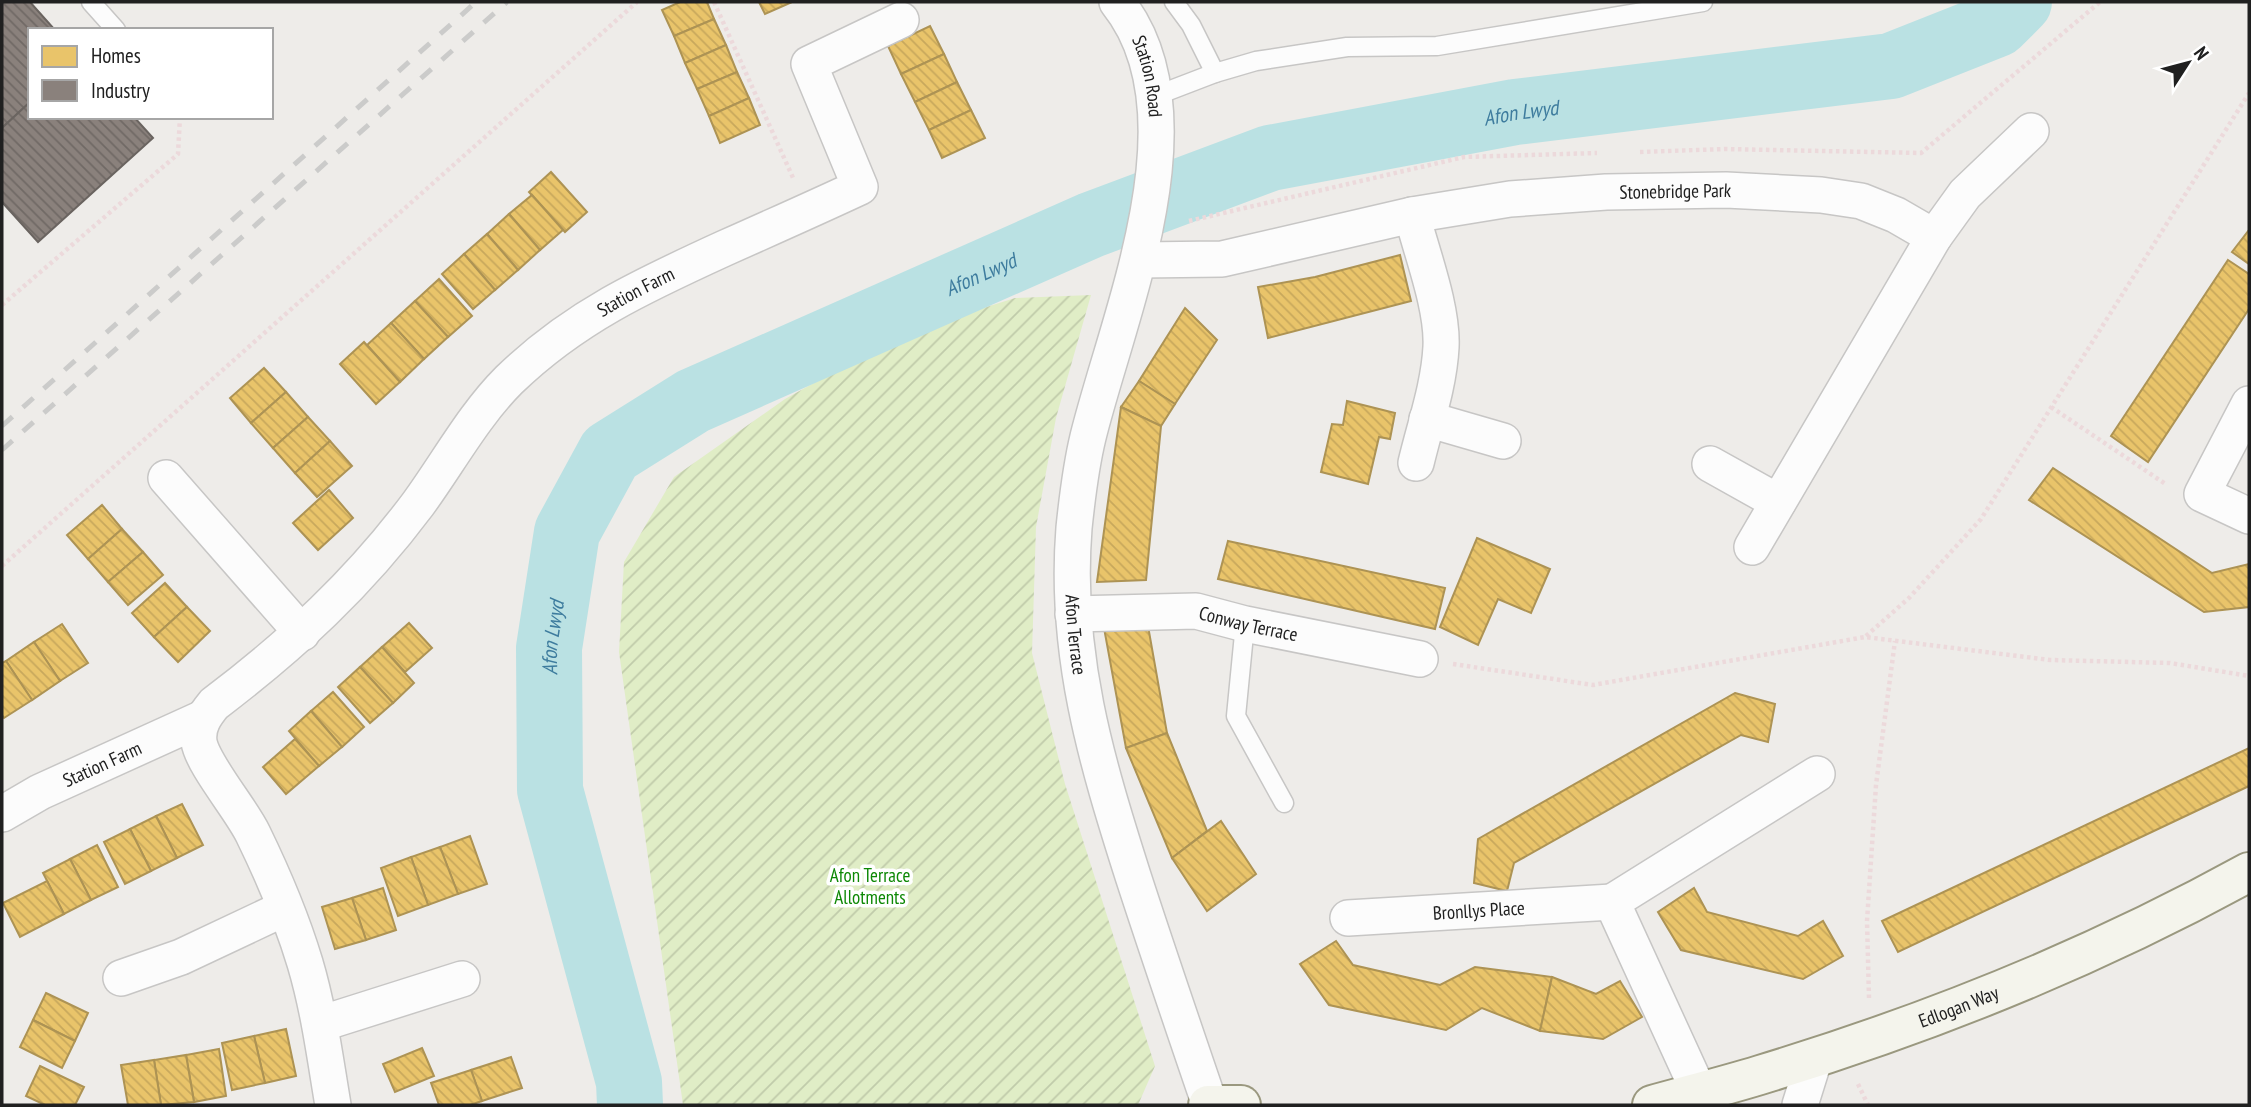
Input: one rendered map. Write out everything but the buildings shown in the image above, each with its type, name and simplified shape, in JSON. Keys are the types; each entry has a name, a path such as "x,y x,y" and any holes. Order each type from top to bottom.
{"street":[{"name":"Station Road","path":"1117,2 1137,33 1149,61 1158,127 1155,157"},
{"name":"Station Farm","path":"2,814 40,792 203,718 214,704 302,634 362,573 418,504 467,433 508,381 574,326 645,284 860,187 809,64 901,20"},
{"path":"1752,547 1934,237 1965,194 2031,131"},
{"name":"Afon Terrace","path":"1155,157 1142,246 1087,441 1074,528 1073,614 1082,697 1105,790 1209,1105"},
{"name":"Stonebridge Park","path":"1142,246 1222,259 1412,215 1510,199 1606,192 1726,190 1821,195 1861,201 1896,215 1934,237"},
{"path":"1412,215 1437,310 1441,346 1416,463"},
{"path":"2249,404 2202,494 2249,516"},
{"path":"1427,419 1503,441"},
{"path":"1710,464 1778,502"},
{"path":"166,478 302,634"},
{"name":"Conway Terrace","path":"1073,614 1196,611 1245,624 1420,659"},
{"path":"203,718 199,730 200,744 206,761 253,834 285,908 305,964 320,1024 333,1105"},
{"name":"Bronllys Place","path":"1348,918 1612,902 1817,774"},
{"name":"Edlogan Way","path":"1652,1105 1815,1057 1962,1006 2075,957 2249,872"},
{"path":"1612,902 1699,1092"},
{"path":"121,978 181,957 285,908"},
{"path":"320,1024 462,979"},
{"path":"1800,1105 1815,1057"},
{"path":"1209,1105 1241,1105"}],"lane":[{"path":"91,2 114,28"},
{"path":"1174,2 1191,25 1215,73"},
{"path":"1155,96 1256,61 1347,47 1437,46 1684,3 1703,2"},
{"path":"1245,624 1236,716 1284,803"}],"path":[{"path":"2,566 637,2"},
{"path":"714,2 808,211"},
{"path":"1628,152 1724,149 1921,153 2100,2"},
{"path":"1865,637 1909,598 1981,519 2249,93"},
{"path":"2,306 178,154 180,119"},
{"path":"1142,246 1464,157 1601,153"},
{"path":"2051,407 2194,503 2202,494"},
{"path":"1420,659 1593,685 1865,637 2050,660 2169,663 2249,676"},
{"path":"1868,1105 1856,1080 1861,1041 1842,1017 1869,998 1867,921 1876,785 1895,641"}],"green space":[{"name":"Afon Terrace Allotments","path":"1091,295 1056,418 1036,527 1032,653 1065,784 1155,1066 1138,1105 683,1105 619,652 624,562 674,477 785,399 904,333 1015,298"}],"waterway":[{"name":"Afon Lwyd","path":"630,1105 629,1082 550,790 549,648 567,532 610,453 693,401 1091,225 1270,158 1515,112 1891,66 1997,24 2019,2"}],"railway":[{"path":"2,426 476,2"},
{"path":"2,450 507,2"}]}
